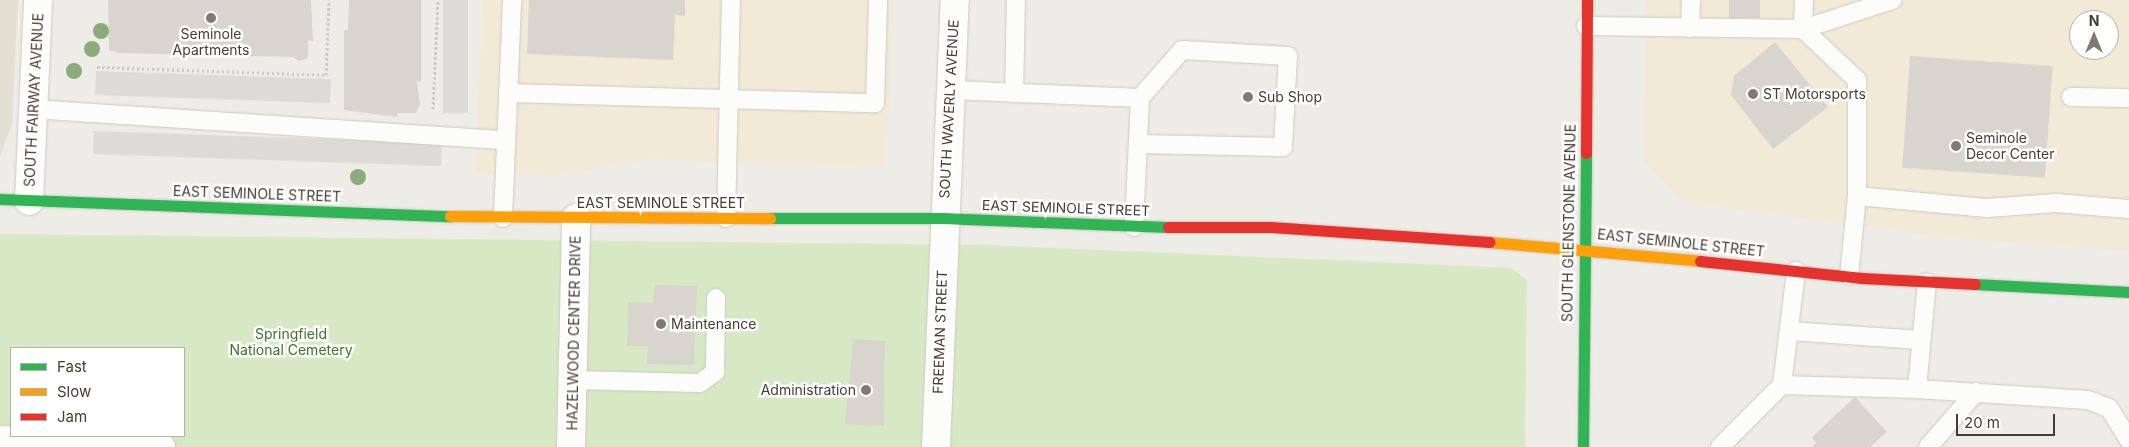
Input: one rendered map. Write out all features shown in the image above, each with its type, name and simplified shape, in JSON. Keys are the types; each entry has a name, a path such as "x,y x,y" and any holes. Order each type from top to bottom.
{"street":[{"name":"SOUTH FAIRWAY AVENUE","path":"29,201 38,0"},
{"name":"SOUTH WAVERLY AVENUE","path":"944,218 954,0"},
{"name":"SOUTH GLENSTONE AVENUE","path":"1583,447 1583,248 1587,0"},
{"name":"EAST SEMINOLE STREET","path":"0,200 503,218 944,218 1134,227 1272,227 1583,248 1796,271 1926,282 2129,292"},
{"name":"HAZELWOOD CENTER DRIVE","path":"571,447 576,218"},
{"name":"FREEMAN STREET","path":"936,447 944,218"},
{"path":"0,440 100,446 161,447"}],"lane":[{"path":"503,218 512,0"},
{"path":"726,218 731,0"},
{"path":"508,93 728,96 874,103 878,0"},
{"path":"1014,93 1016,0"},
{"path":"1690,28 1691,0"},
{"path":"1804,0 1803,29 1856,80 1857,196 1849,276"},
{"path":"1586,26 1803,29 1892,0"},
{"path":"1134,227 1140,98 1182,50 1288,56 1283,147 1138,144"},
{"path":"951,90 1140,98"},
{"path":"2071,97 2129,98"},
{"path":"34,109 506,140"},
{"path":"1857,196 1987,208 2056,203 2129,208"},
{"path":"1720,447 1782,385 1796,271"},
{"path":"1917,389 1926,282"},
{"path":"573,380 700,382 715,372 716,298"},
{"path":"1789,331 1921,340"},
{"path":"1782,385 1917,389 2088,400 2109,408 2129,440"},
{"path":"1928,447 1976,392"}],"path":[{"path":"97,67 326,75 329,0"},
{"path":"432,135 438,0"}],"shaded area":[{"path":"0,0 18,0 12,124 0,157"},
{"path":"443,0 468,0 468,113 443,113"},
{"path":"483,0 894,0 886,168 648,159 556,176 475,173"},
{"path":"1646,0 2129,0 2129,251 1942,237 1683,202 1644,161"},
{"path":"96,71 331,79 330,103 95,95"},
{"path":"94,131 442,143 441,166 93,154"}],"green space":[{"name":"Springfield National Cemetery","path":"0,234 990,245 1511,268 1527,280 1525,447 0,447"}],"building":[{"name":"Seminole Apartments","path":"108,0 311,0 313,41 308,40 308,58 299,61 293,57 119,53 109,50"},
{"path":"349,0 421,0 421,82 417,81 420,104 416,113 397,113 397,117 344,110 344,30 348,30"},
{"path":"529,0 685,0 685,16 675,15 673,60 527,54"},
{"path":"1729,0 1760,0 1760,18 1729,18"},
{"path":"1775,42 1828,107 1773,149 1731,95 1734,76"},
{"path":"1910,56 2053,66 2045,178 1902,168"},
{"name":"Maintenance","path":"654,285 697,286 694,365 647,364 648,346 627,346 628,302 653,303"},
{"name":"Administration","path":"853,339 885,341 884,426 845,424"},
{"path":"1855,397 1887,432 1870,447 1812,447 1816,443 1812,437"}],"traffic: fast":[{"path":"1583,447 1586,153"},
{"path":"0,199 450,216"},
{"path":"770,218 944,218 1168,227"},
{"path":"1975,284 2129,292"}],"traffic: slow":[{"path":"450,216 770,218"},
{"path":"1489,242 1700,261"}],"traffic: jam":[{"path":"1586,153 1587,0"},
{"path":"1168,227 1271,227 1489,242"},
{"path":"1700,261 1862,278 1975,284"}],"place":[{"name":"Seminole Apartments","path":"211,18"},
{"name":"ST Motorsports","path":"1753,94"},
{"name":"Sub Shop","path":"1248,97"},
{"name":"Seminole Decor Center","path":"1956,146"},
{"name":"Maintenance","path":"661,324"},
{"name":"Administration","path":"866,390"}]}
